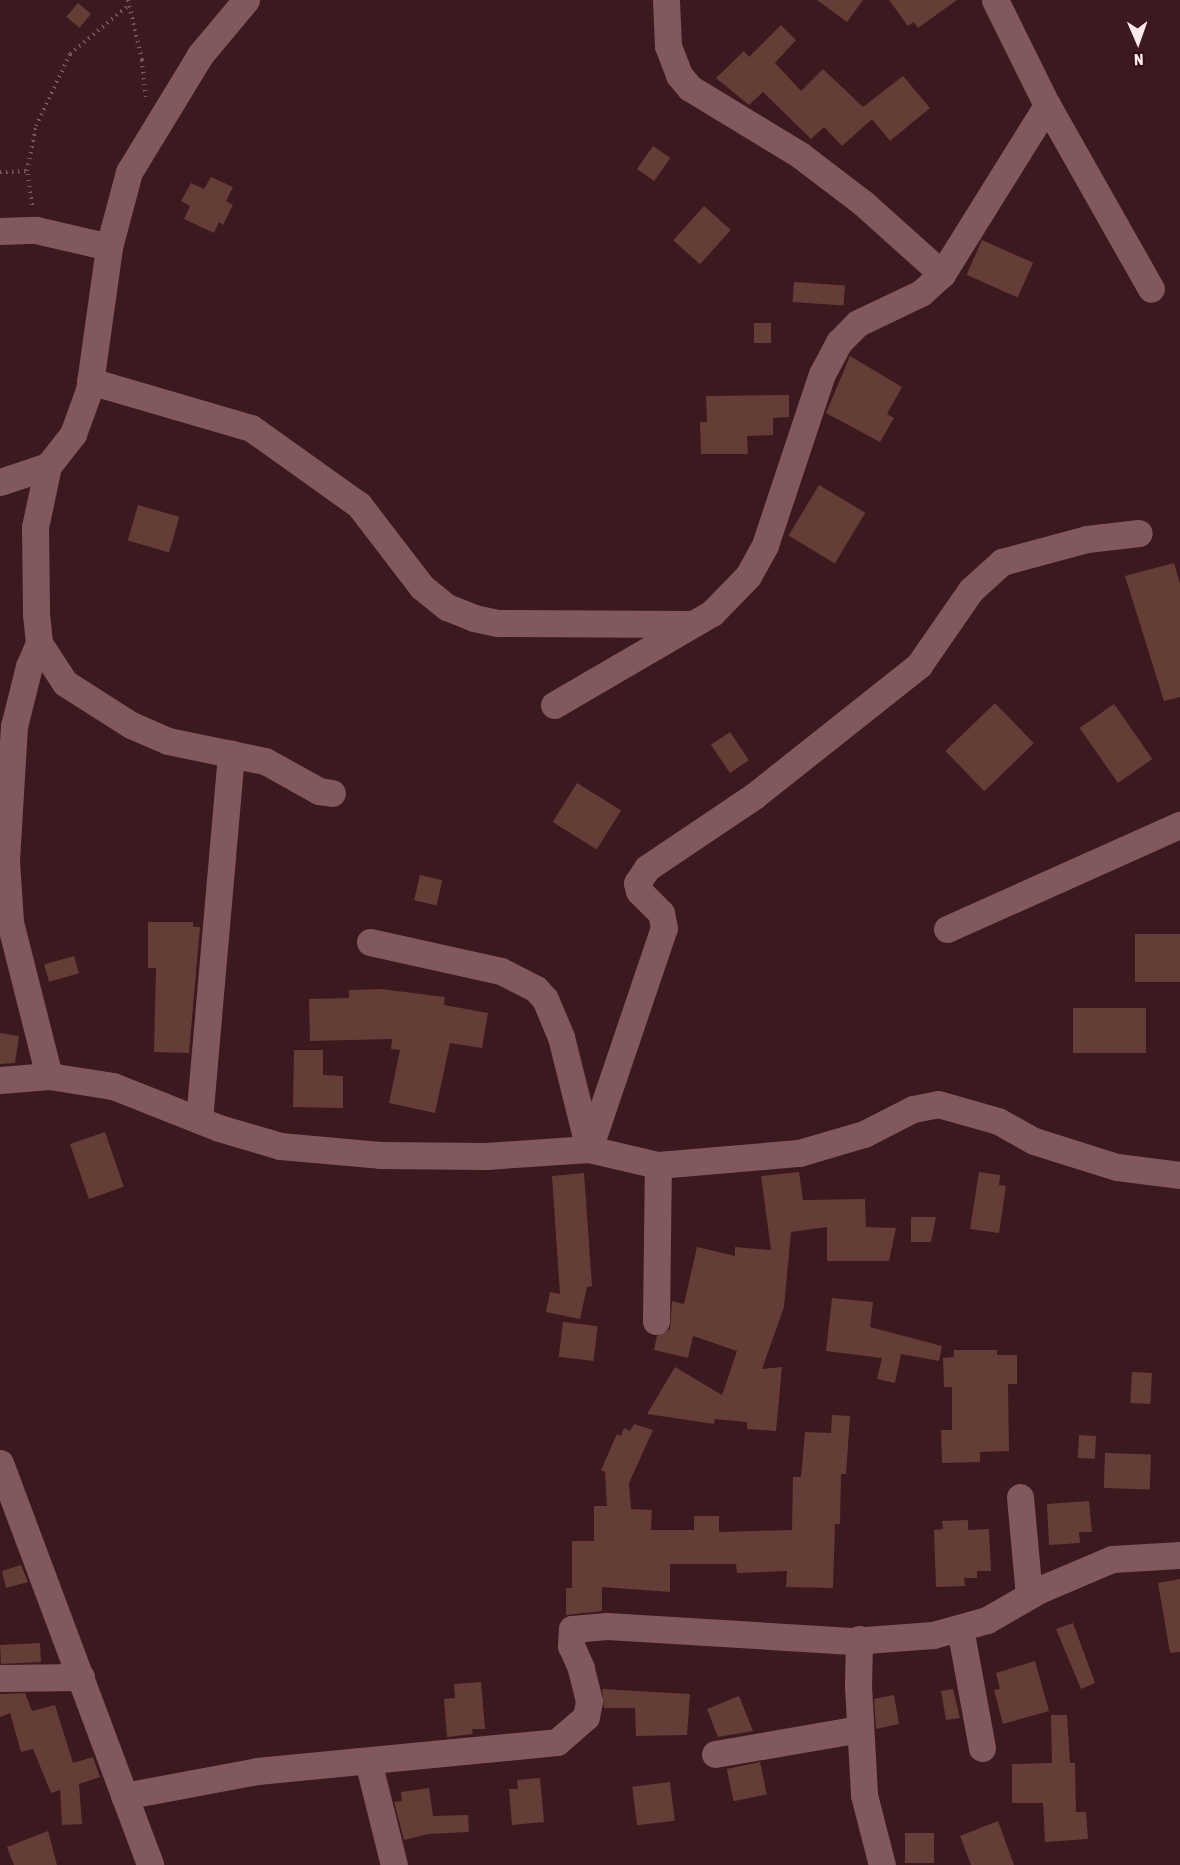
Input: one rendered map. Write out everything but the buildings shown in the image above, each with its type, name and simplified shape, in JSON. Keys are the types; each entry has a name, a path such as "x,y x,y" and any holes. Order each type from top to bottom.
{"street":[{"path":"49,1076 10,922 6,861 15,726 29,666 39,643 33,567 36,527 48,466 73,434 90,381 109,247 129,172 200,55 246,0"},
{"path":"666,0 668,46 679,75 690,88 800,154 862,203 942,274"},
{"path":"995,0 1047,105 1151,289"},
{"path":"554,705 712,613 748,576 765,545 818,384 839,342 858,323 921,293 942,274 1047,105"},
{"path":"0,231 36,230 109,247"},
{"path":"90,381 251,428 359,505 422,587 447,607 474,618 498,622 693,624"},
{"path":"0,482 48,466"},
{"path":"590,1149 664,928 661,913 639,891 637,883 646,868 754,796 919,665 971,590 1002,562 1088,539 1139,532"},
{"path":"39,643 65,683 131,725 168,741 265,761 319,791 332,793"},
{"path":"199,1120 231,753"},
{"path":"946,929 1180,825"},
{"path":"370,942 501,971 536,989 545,999 561,1037 590,1149"},
{"path":"0,1080 49,1076 113,1086 199,1120 280,1146 380,1155 486,1156 590,1149 658,1165 799,1153 864,1134 914,1109 938,1104 998,1121 1034,1141 1117,1167 1180,1175"},
{"path":"656,1321 658,1165"},
{"path":"0,1463 150,1865"},
{"path":"1020,1497 1029,1596"},
{"path":"124,1796 257,1771 545,1745 570,1734 586,1717 589,1701 582,1668 571,1646 572,1629 607,1626 696,1634 860,1640 933,1635 987,1620 1029,1596 1112,1559 1180,1555"},
{"path":"960,1628 982,1748"},
{"path":"860,1640 859,1729 864,1795 882,1865"},
{"path":"0,1678 81,1677"},
{"path":"714,1754 859,1729"},
{"path":"368,1761 394,1865"}],"path":[{"path":"36,230 27,171 36,126 70,54 128,2 142,60 150,134"},
{"path":"0,172 27,171"}]}
